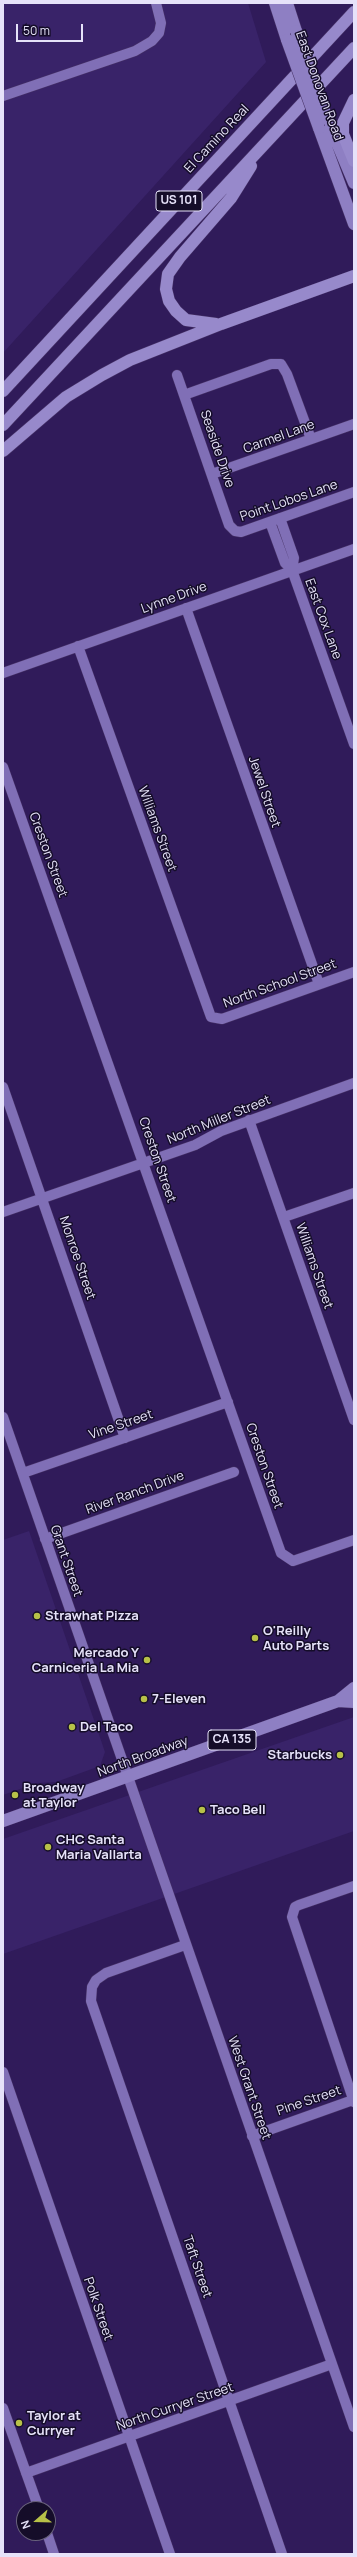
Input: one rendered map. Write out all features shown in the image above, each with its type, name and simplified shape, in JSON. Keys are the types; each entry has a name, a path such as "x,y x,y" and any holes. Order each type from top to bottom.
{"highway":[{"path":"346,21 354,7"},
{"name":"El Camino Real","path":"3,391 354,12"},
{"name":"US 101","path":"3,425 354,48"},
{"path":"354,100 343,123 343,134 354,161"},
{"path":"221,324 199,323 186,320 176,312 169,301 166,289 168,274 180,257 231,198 266,143"},
{"path":"3,451 66,397 130,360 221,324 354,276"}],"main road":[{"name":"East Donovan Road","path":"275,3 292,36 323,124 354,224"},
{"name":"East Donovan Road","path":"287,3 292,36"},
{"name":"East Donovan Road","path":"323,124 354,183"},
{"name":"North Broadway","path":"338,1702 354,1688"},
{"name":"North Broadway","path":"3,1821 338,1702 354,1702"}],"street":[{"path":"3,96 135,50 152,41 159,33 161,23 156,3"},
{"path":"184,395 271,364 281,364 288,374 311,440"},
{"name":"Seaside Drive","path":"177,375 229,524 234,530"},
{"name":"Carmel Lane","path":"212,474 354,424"},
{"name":"Point Lobos Lane","path":"234,530 241,532 354,492"},
{"name":"East Cox Lane","path":"275,520 285,563 292,570 354,744"},
{"name":"Lynne Drive","path":"3,674 292,570 354,550"},
{"name":"Jewel Street","path":"186,608 319,984"},
{"name":"Williams Street","path":"78,646 211,1017 214,1019"},
{"name":"Creston Street","path":"3,767 281,1553 289,1560 298,1560 354,1540"},
{"name":"North School Street","path":"214,1019 222,1019 354,972"},
{"name":"North Miller Street","path":"3,1212 195,1145 221,1131 249,1120 354,1083"},
{"name":"Monroe Street","path":"3,1087 125,1438"},
{"name":"Williams Street","path":"249,1120 354,1420"},
{"path":"284,1217 354,1193"},
{"name":"Vine Street","path":"23,1473 228,1402"},
{"name":"Grant Street","path":"3,1417 120,1758"},
{"name":"River Ranch Drive","path":"45,1539 234,1472"},
{"name":"West Grant Street","path":"120,1758 354,2427"},
{"path":"354,1886 299,1905 292,1912 292,1917 354,2101"},
{"name":"Taft Street","path":"185,1945 106,1973 96,1980 92,1987 91,2001 282,2554"},
{"name":"Polk Street","path":"3,2072 170,2554"},
{"name":"Pine Street","path":"252,2136 354,2101"},
{"name":"North Curryer Street","path":"26,2473 332,2364"},
{"path":"3,2408 35,2501"},
{"path":"50,2541 54,2554"}],"shaded area":[{"path":"3,3 248,3 266,62 3,353"},
{"path":"29,1531 105,1752 100,1766 56,1782 37,1783 3,1795 3,1540"},
{"path":"354,1717 354,1831 3,1954 3,1839"}],"place":[{"name":"Strawhat Pizza","path":"37,1616"},
{"name":"O'Reilly Auto Parts","path":"255,1638"},
{"name":"Mercado Y Carniceria La Mia","path":"147,1660"},
{"name":"7-Eleven","path":"144,1699"},
{"name":"Del Taco","path":"72,1727"},
{"name":"Starbucks","path":"340,1755"},
{"name":"Broadway at Taylor","path":"15,1795"},
{"name":"Taco Bell","path":"202,1810"},
{"name":"CHC Santa Maria Vallarta","path":"48,1847"},
{"name":"Taylor at Curryer","path":"19,2423"}]}
